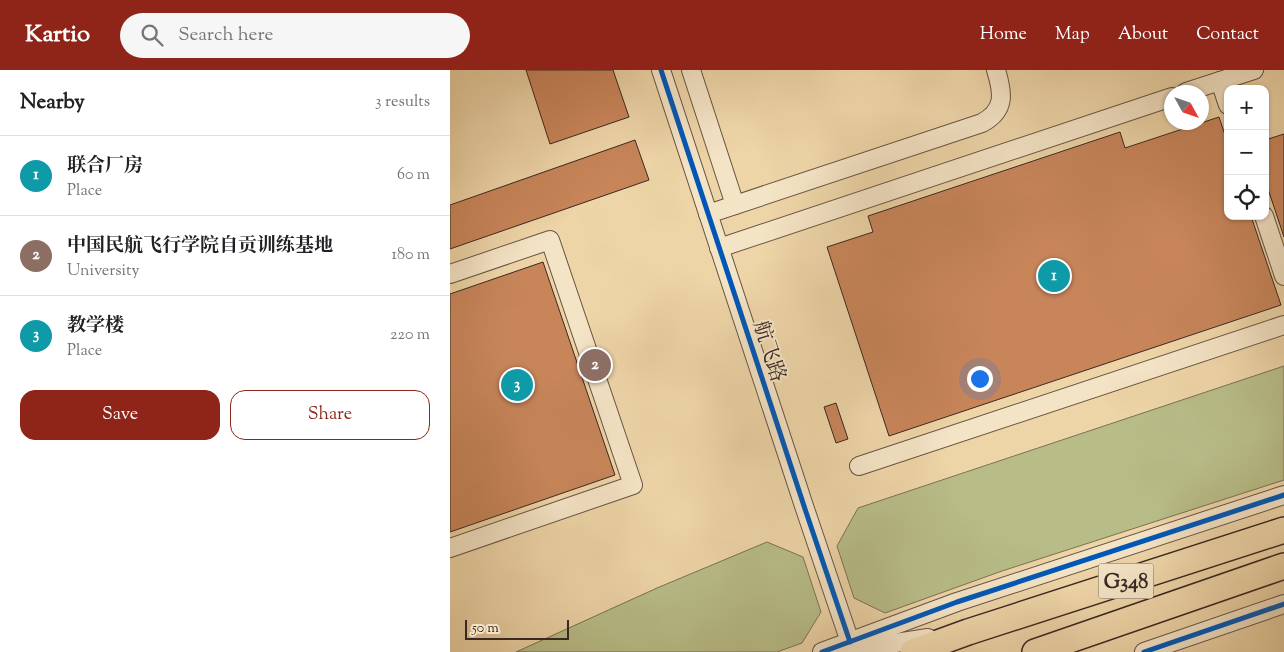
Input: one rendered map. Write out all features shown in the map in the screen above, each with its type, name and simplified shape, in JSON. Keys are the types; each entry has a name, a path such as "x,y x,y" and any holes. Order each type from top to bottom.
{"highway":[{"name":"G348","path":"914,652 968,632 1284,530"},
{"name":"G348","path":"1035,652 1284,566"}],"street":[{"name":"航飞路","path":"661,70 846,647"},
{"path":"691,70 735,205"},
{"path":"708,214 982,123 989,119 1000,104 1002,88 996,70"},
{"path":"1208,85 1254,70"},
{"path":"1220,81 1224,93"},
{"path":"719,248 1164,100"},
{"path":"1265,220 1284,276"},
{"path":"450,274 550,240 633,485 450,548"},
{"path":"859,466 1284,325"},
{"path":"846,647 957,602 1284,495"},
{"path":"1144,652 1284,604"},
{"path":"822,652 846,647 968,632"}],"green space":[{"path":"1284,366 1284,480 1002,571 885,613 854,598 837,546 858,508"},
{"path":"767,542 803,557 821,612 802,643 777,652 516,652 657,588"}],"building":[{"path":"526,70 613,70 629,117 550,144"},
{"path":"1219,117 1224,132 1224,220 1252,220 1281,305 889,436 827,247 873,232 868,216 1120,132 1125,148 1180,130 1209,130 1209,120"},
{"path":"1284,134 1284,237 1269,192 1269,139"},
{"path":"635,140 649,180 450,249 450,205"},
{"path":"543,262 615,475 450,532 450,294"},
{"path":"836,403 848,439 836,443 824,407"}],"cycle path":[{"path":"661,70 850,642"},
{"path":"822,652 957,602 1284,495"},
{"path":"1144,652 1284,604"}],"place":[{"name":"联合厂房","path":"1054,276"},
{"name":"中国民航飞行学院自贡训练基地","path":"595,365"},
{"name":"教学楼","path":"517,385"}]}
